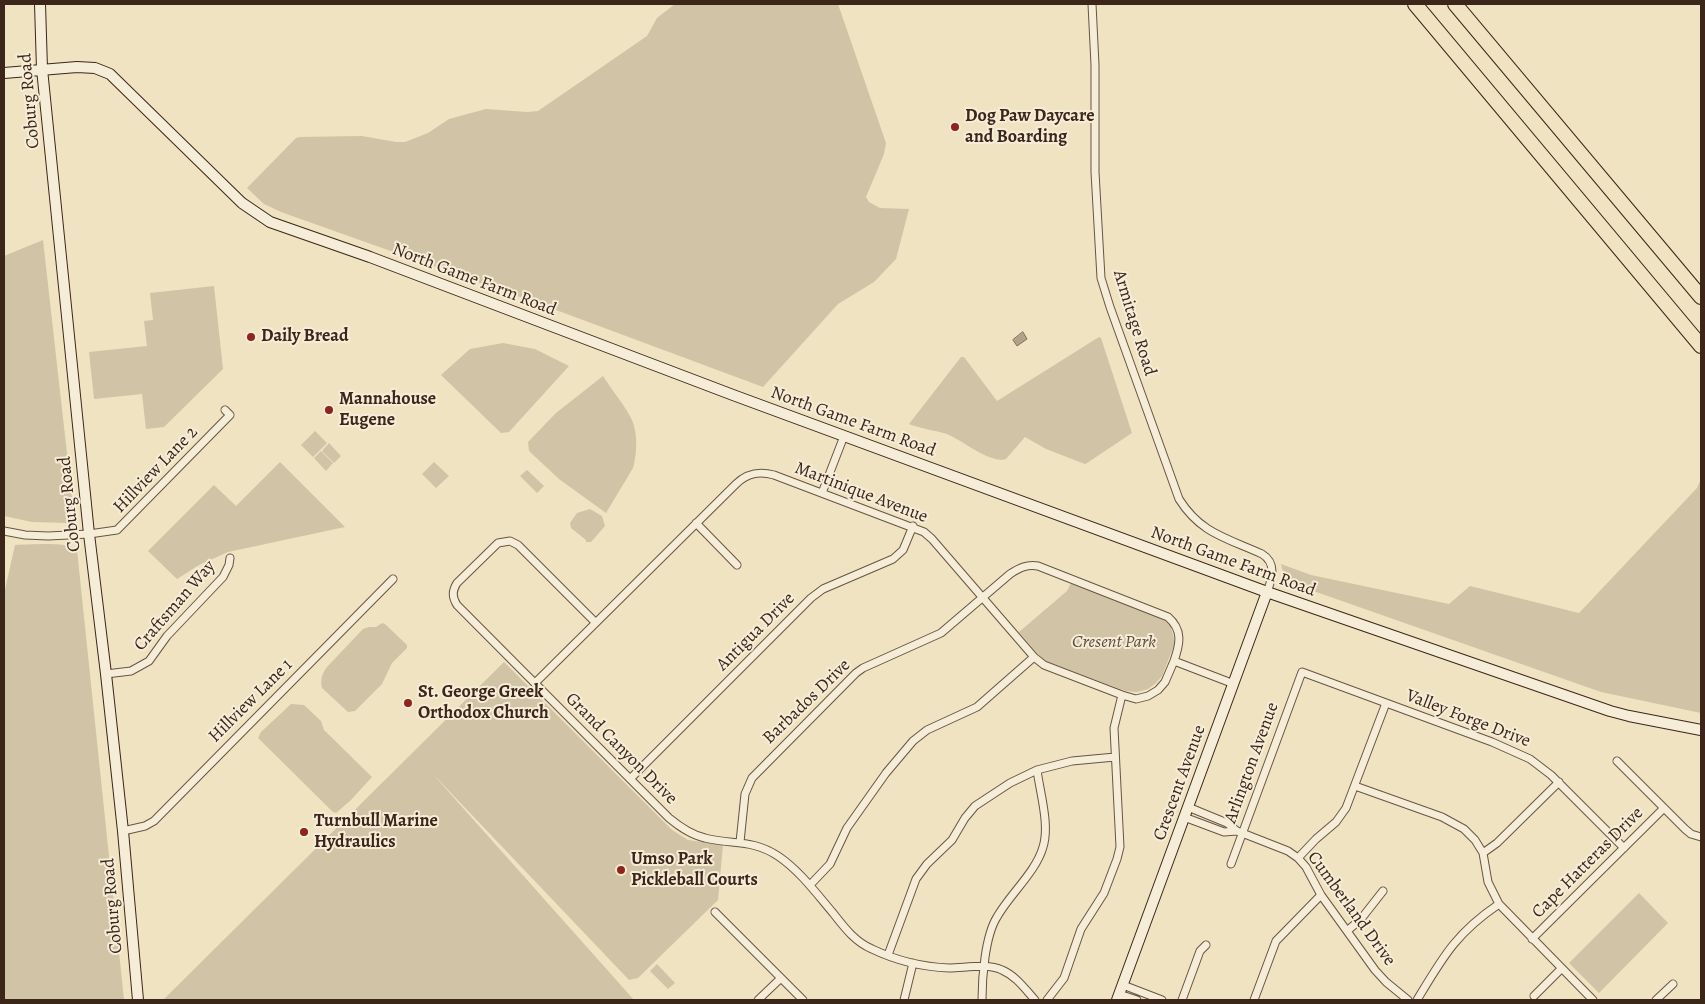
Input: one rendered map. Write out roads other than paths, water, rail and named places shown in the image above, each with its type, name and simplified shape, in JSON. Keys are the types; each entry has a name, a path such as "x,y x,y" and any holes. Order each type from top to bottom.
{"highway":[{"path":"1415,4 1701,346"},
{"path":"1455,4 1701,297"}],"main road":[{"name":"Coburg Road","path":"40,4 42,69 89,534 123,831 138,1000"},
{"name":"North Game Farm Road","path":"4,73 77,67 95,68 110,74 242,203 270,222 370,257 607,348 1267,592 1610,711 1701,730"},
{"name":"Crescent Avenue","path":"1120,993 1267,592"}],"street":[{"name":"Armitage Road","path":"1092,4 1095,65 1095,172 1101,278 1135,379 1179,499 1194,519 1210,532 1268,558 1272,574 1267,592"},
{"name":"Hillview Lane 2","path":"89,534 114,531 122,526 230,415 225,410"},
{"path":"822,493 844,436"},
{"name":"Martinique Avenue","path":"535,683 736,484 744,477 763,473 774,475 924,532 1034,657 1044,665 1136,699 1154,693 1165,682 1174,661"},
{"path":"696,523 737,565"},
{"name":"Antigua Drive","path":"630,779 811,598 823,589 893,559 903,550 912,526"},
{"path":"4,531 25,535 48,536 89,534"},
{"name":"Grand Canyon Drive","path":"595,622 518,545 510,541 498,543 457,583 453,591 457,605 668,818 681,828 706,838 740,842 765,848 788,864 810,886 855,938 866,947 912,963 948,968 998,968 1020,984 1035,1000"},
{"name":"Craftsman Way","path":"106,674 132,671 149,661 167,636 223,577 230,558"},
{"name":"Barbados Drive","path":"740,842 745,794 749,783 757,772 856,673 863,668 941,633 1014,571 1027,565 1034,565 1166,616 1178,627 1180,642 1174,661"},
{"name":"Hillview Lane 1","path":"123,831 146,826 154,821 393,579"},
{"path":"810,886 830,864 844,833 883,776 913,741 927,730 977,707 1034,657"},
{"path":"1174,661 1234,684"},
{"name":"Valley Forge Drive","path":"1302,672 1509,749 1537,764 1559,782 1624,848"},
{"name":"Arlington Avenue","path":"1231,864 1240,832 1302,672"},
{"path":"1047,1000 1064,978 1081,929 1104,893 1119,855 1114,724 1122,695"},
{"path":"1298,858 1340,817 1346,808 1386,703"},
{"path":"888,956 910,891 923,869 952,840 965,818 975,806 1004,786 1037,770 1063,763 1115,757"},
{"path":"1617,761 1685,829 1691,834 1701,837"},
{"path":"982,1000 990,935 996,918 1036,863 1043,847 1045,822 1037,770"},
{"path":"1482,853 1497,843 1559,782"},
{"path":"1355,786 1457,824 1475,840 1482,853 1488,882 1499,904 1532,940 1593,1000"},
{"name":"Cape Hatteras Drive","path":"1532,940 1664,808"},
{"name":"Cumberland Drive","path":"1186,812 1224,832 1240,832 1288,851 1298,858 1306,867 1321,895 1386,982 1408,1000"},
{"path":"1347,931 1361,919 1383,891"},
{"path":"1254,1000 1276,940 1321,895"},
{"path":"1417,1000 1453,943 1476,920 1499,904"},
{"path":"715,912 803,1000"},
{"path":"1182,1000 1200,951 1206,945"},
{"path":"904,1000 912,963"},
{"path":"1534,996 1561,969"},
{"path":"758,1000 781,978"},
{"path":"1656,1000 1673,984"},
{"path":"1120,993 1137,1000"},
{"path":"1120,993 1162,1000"}],"place":[{"name":"Dog Paw Daycare and Boarding","path":"955,127"},
{"name":"Daily Bread","path":"251,337"},
{"name":"Mannahouse Eugene","path":"329,410"},
{"name":"St. George Greek Orthodox Church","path":"408,703"},
{"name":"Turnbull Marine Hydraulics","path":"304,832"},
{"name":"Umso Park Pickleball Courts","path":"621,870"}],"park label":[{"name":"Cresent Park","path":"1114,643"}]}
